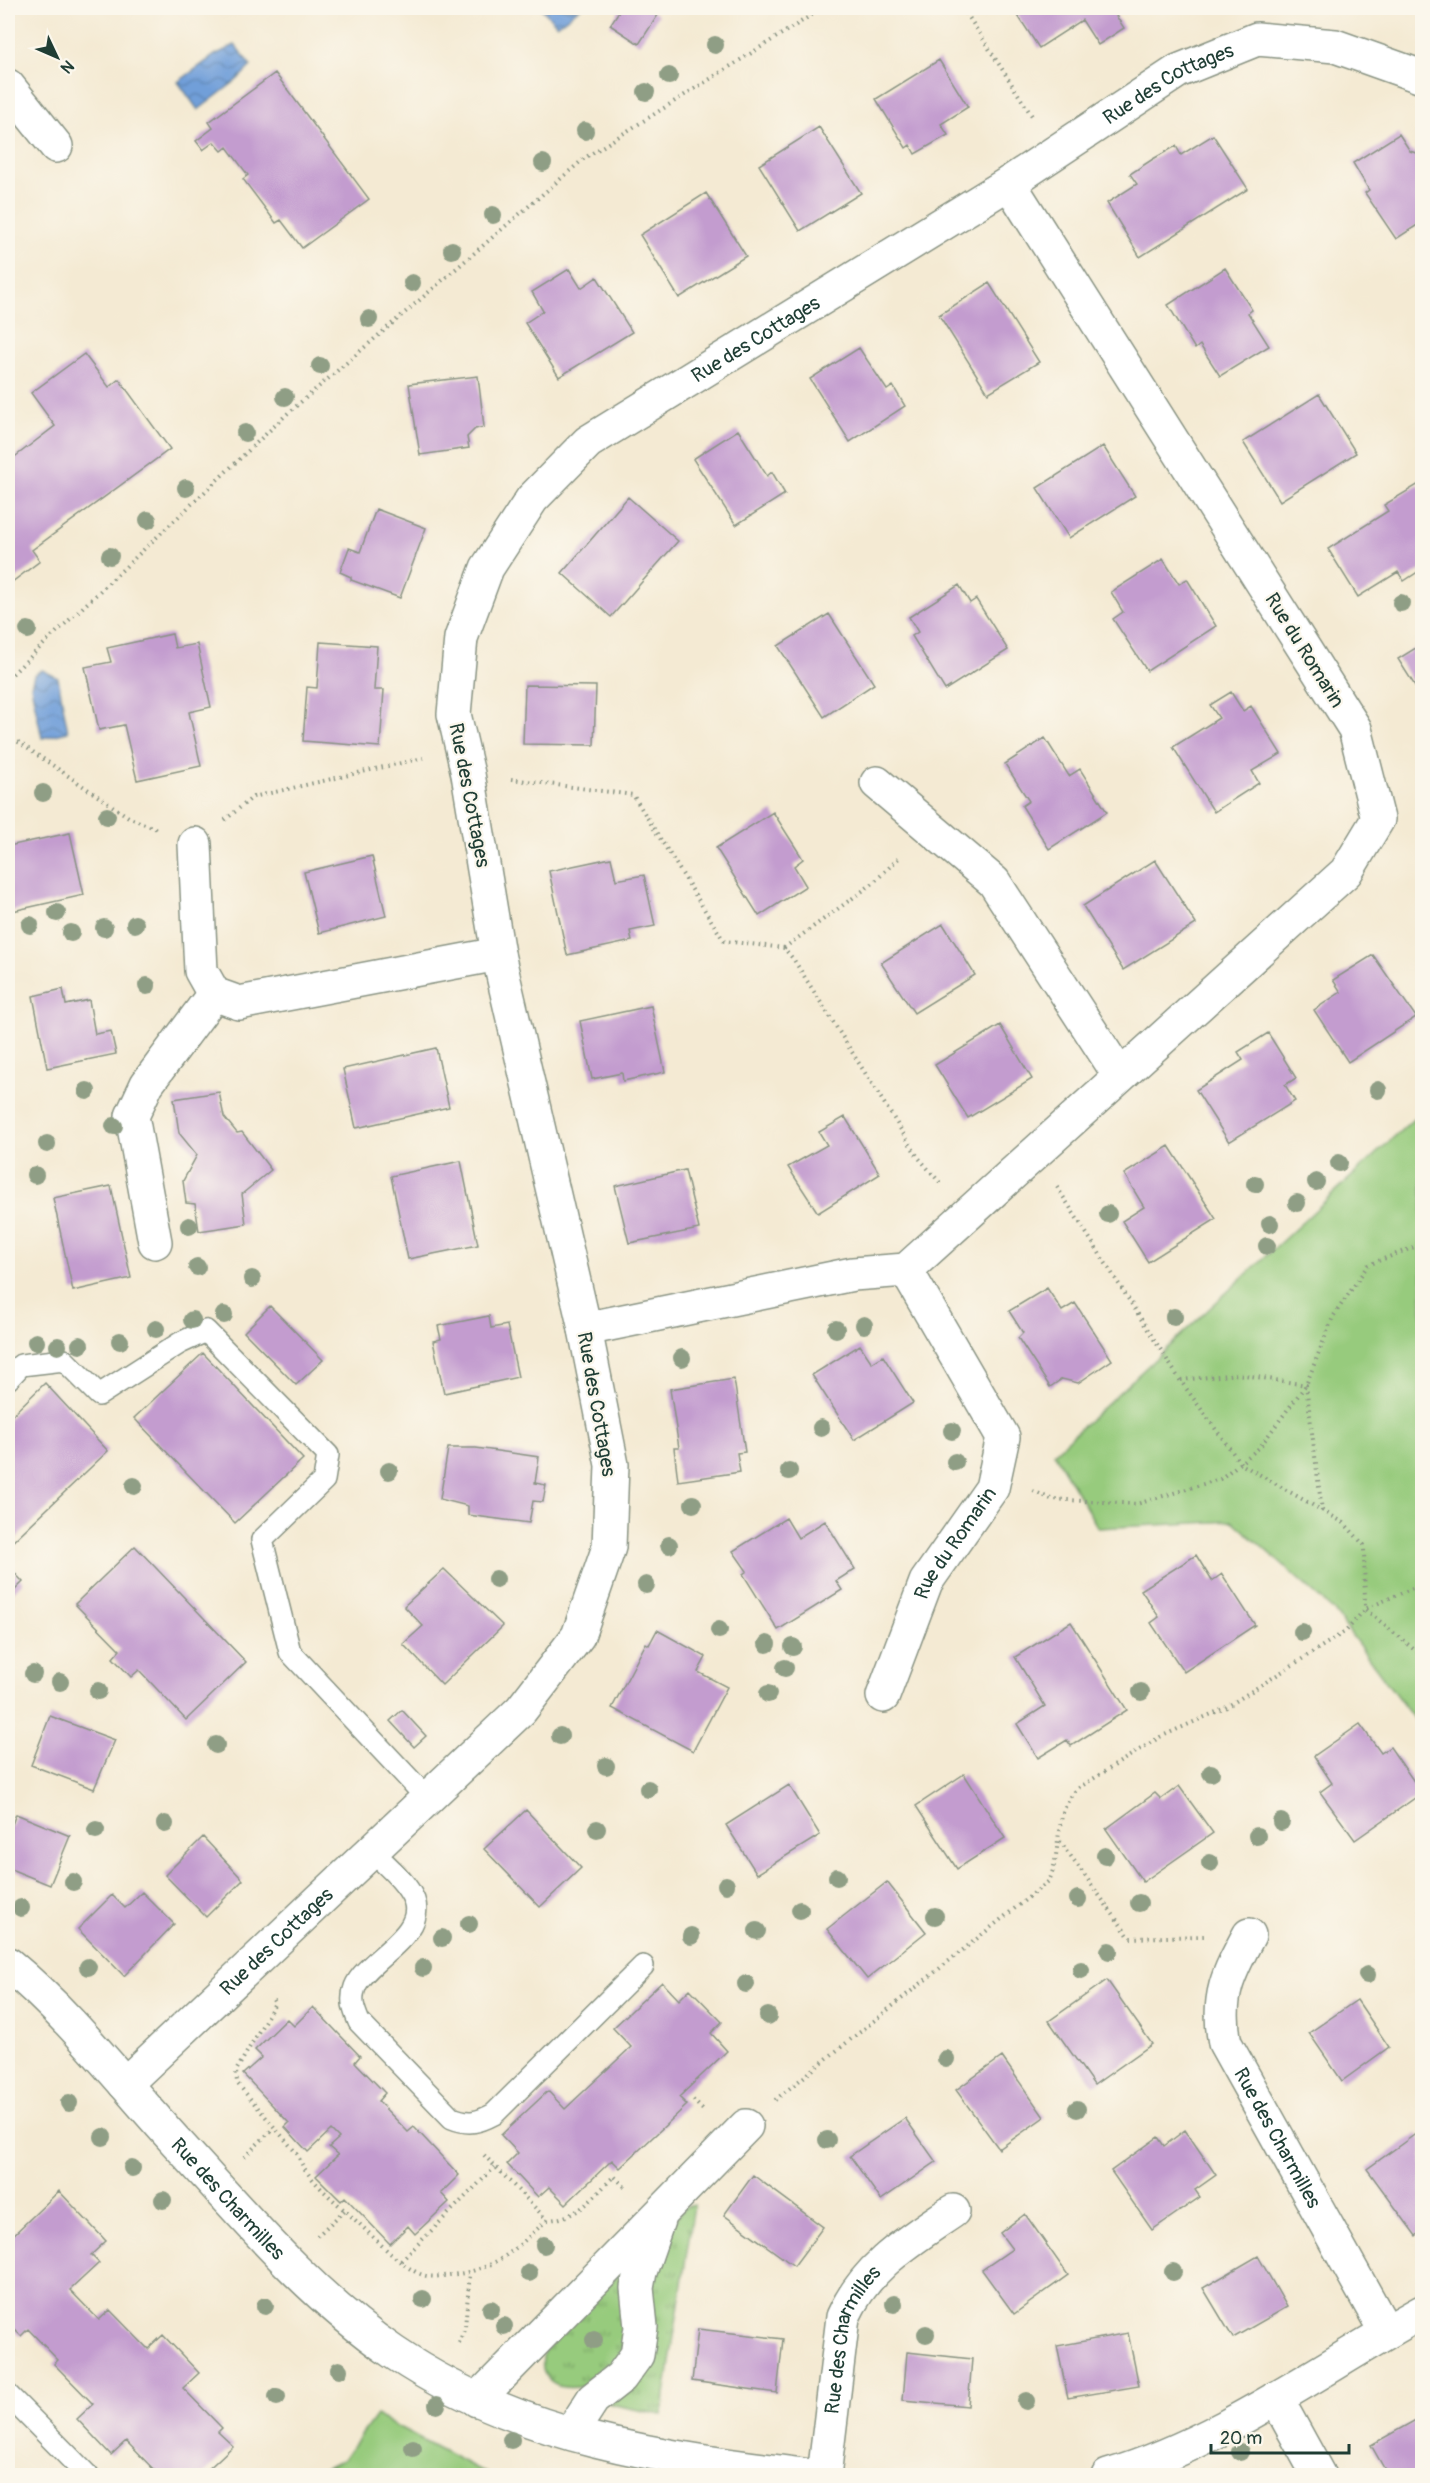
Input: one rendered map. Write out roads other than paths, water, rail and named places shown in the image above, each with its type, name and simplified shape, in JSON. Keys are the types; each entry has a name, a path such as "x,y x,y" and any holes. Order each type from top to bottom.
{"street":[{"name":"Rue des Cottages","path":"125,2084 521,1710 578,1636 609,1547 612,1465 585,1329 498,954 468,774 454,714 461,638 488,568 532,499 588,442 1009,183 1178,71 1257,39 1335,46 1422,77"},
{"path":"8,86 56,146"},
{"name":"Rue du Romarin","path":"883,1696 926,1582 992,1488 1003,1437 906,1270 1346,872 1378,819 1355,729 1009,183"},
{"path":"877,783 994,882 1120,1076"},
{"path":"195,844 201,970 214,994 239,1003 498,954"},
{"path":"155,1242 132,1116 147,1084 214,994"},
{"path":"585,1329 853,1274 906,1270"},
{"name":"Rue des Charmilles","path":"1250,1935 1233,1964 1222,1993 1220,2020 1225,2043 1386,2332"},
{"name":"Rue des Charmilles","path":"8,1964 41,1995 125,2084 284,2258 330,2302 392,2351 477,2400 571,2433 643,2453 688,2461 812,2475"},
{"path":"477,2400 746,2126"},
{"name":"Rue des Charmilles","path":"824,2475 843,2317 852,2298 884,2259 953,2211"},
{"path":"571,2433 593,2399 621,2377 637,2355 641,2327 637,2288 659,2213"},
{"path":"1108,2475 1146,2464 1196,2442 1422,2312"},
{"path":"1275,2398 1319,2475"}],"lane":[{"path":"8,1379 21,1365 64,1360 99,1395 180,1343 206,1331 327,1455 324,1480 262,1540 290,1652 428,1799"},
{"path":"372,1851 409,1889 415,1902 415,1917 406,1932 355,1984 352,2007 359,2022 453,2118 463,2123 478,2122 494,2114 643,1966"},
{"path":"8,2394 88,2475"}],"water":[{"path":"541,8 580,8 557,25"},
{"path":"235,45 251,66 237,80 198,110 178,82 215,55"},
{"path":"42,670 58,678 68,732 42,738 31,686 34,675"}]}
